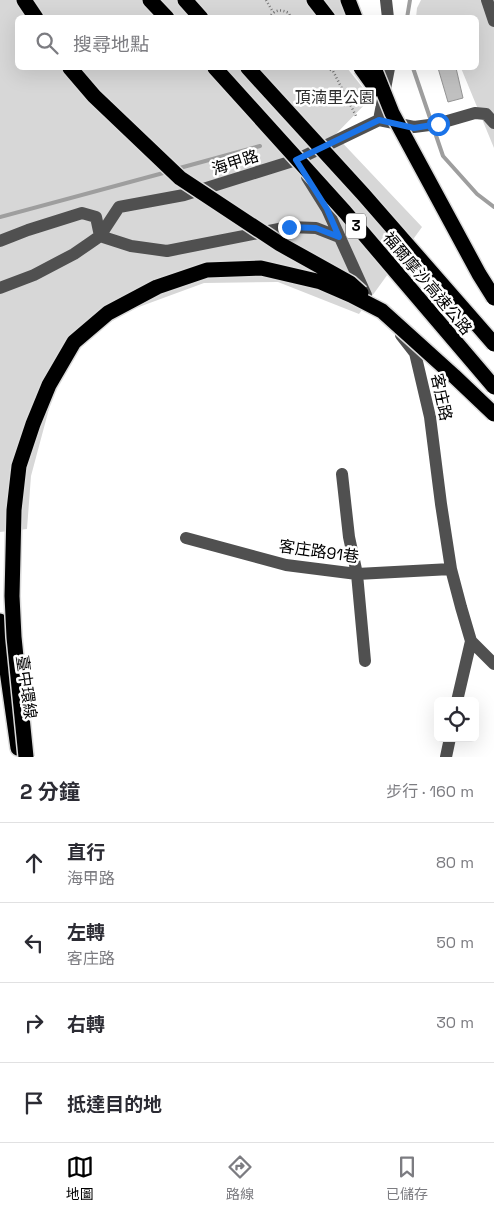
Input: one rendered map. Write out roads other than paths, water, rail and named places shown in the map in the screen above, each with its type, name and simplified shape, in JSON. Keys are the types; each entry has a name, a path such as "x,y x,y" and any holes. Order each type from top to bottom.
{"highway":[{"path":"24,0 34,15"},
{"path":"150,0 164,15"},
{"path":"185,0 199,15"},
{"path":"314,0 326,15"},
{"path":"348,0 354,15"},
{"path":"72,70 94,96 180,178 280,244 350,283 494,414"},
{"name":"福爾摩沙高速公路","path":"217,70 345,212 494,387"},
{"name":"福爾摩沙高速公路","path":"250,70 363,194 494,344"},
{"path":"362,70 386,117 494,298"},
{"path":"374,70 386,117"},
{"path":"26,757 12,596 15,501 19,466 32,424 48,385 74,342 108,313 157,287 206,270 261,268 313,280 351,295 382,311"},
{"name":"臺中環線","path":"0,621 20,757"}],"street":[{"path":"386,0 388,15"},
{"path":"487,0 494,21"},
{"path":"389,70 386,117 414,128 438,124 475,113 486,114 494,123"},
{"name":"海甲路","path":"0,288 34,275 74,254 100,236 119,207 184,195 296,160 386,117"},
{"name":"客庄路","path":"296,160 327,209 364,292 415,353 430,417 451,569 471,641 494,664"},
{"path":"0,241 82,213 96,217 100,236 131,246 167,251 289,227 316,228 339,237"},
{"path":"342,474 349,537 357,574 365,661"},
{"name":"客庄路91巷","path":"186,538 286,565 357,574 451,569"},
{"path":"458,697 471,641"},
{"path":"446,757 449,742"}],"waterway":[{"path":"408,15 410,0"},
{"path":"414,70 443,156 477,194 494,207"},
{"path":"176,169 260,146"},
{"path":"0,217 167,172"}],"park label":[{"name":"頂湳里公園","path":"335,97"}]}
